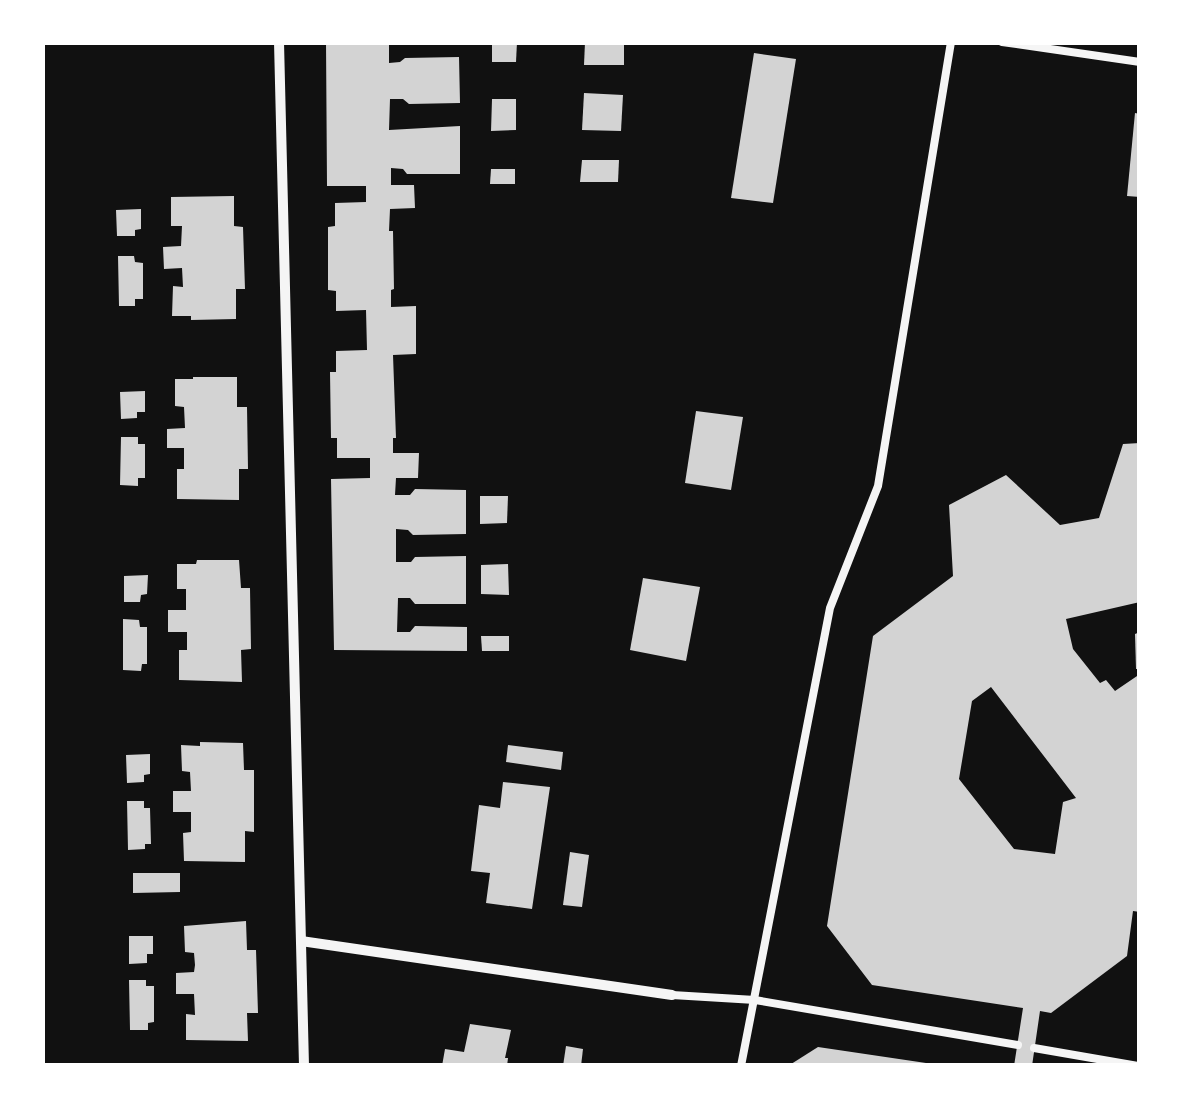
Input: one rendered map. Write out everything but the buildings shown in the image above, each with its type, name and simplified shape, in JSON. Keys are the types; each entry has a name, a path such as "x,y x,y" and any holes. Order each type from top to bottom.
{"street":[{"path":"279,42 304,1066"},
{"path":"301,941 672,995"}],"lane":[{"path":"741,1066 830,608 878,486 951,42"},
{"path":"1002,42 1140,62"},
{"path":"672,995 755,1000 1018,1045"},
{"path":"1034,1048 1094,1062 1138,1066"}]}
